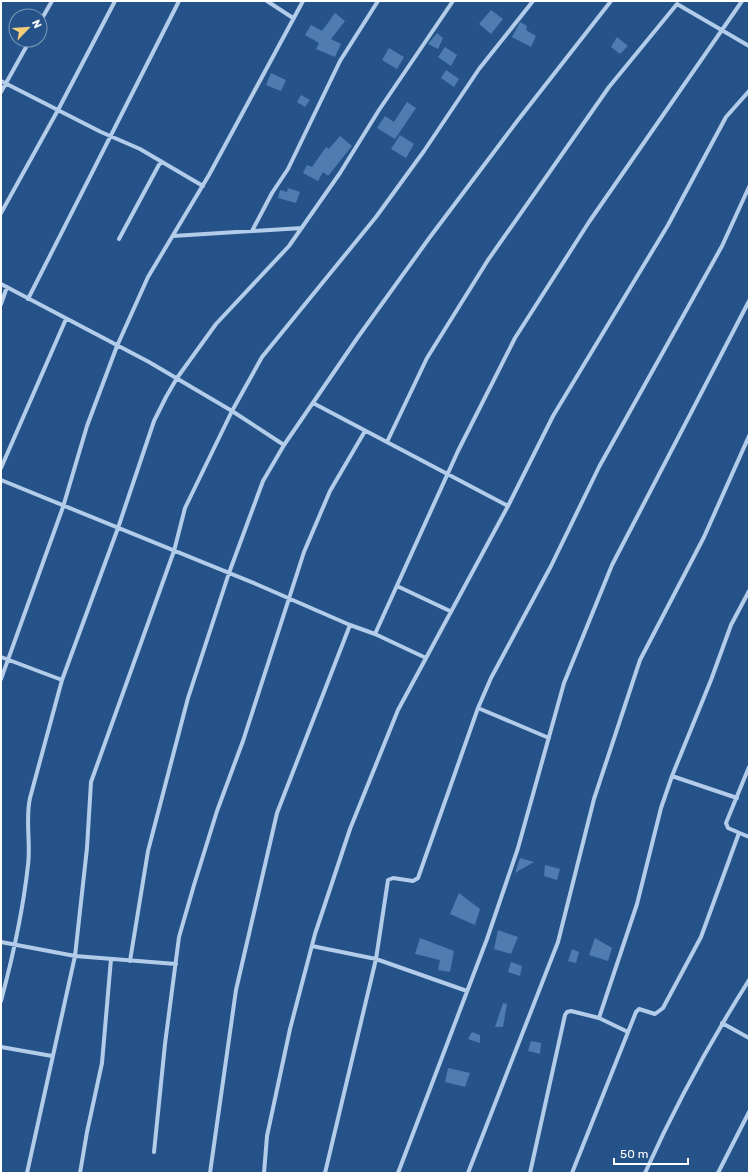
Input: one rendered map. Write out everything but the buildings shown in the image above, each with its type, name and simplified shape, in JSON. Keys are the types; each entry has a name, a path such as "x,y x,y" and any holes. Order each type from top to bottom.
{"street":[{"path":"1,212 58,110 115,1"},
{"path":"28,299 179,1"},
{"path":"267,1 292,18"},
{"path":"1,679 63,507 87,426 117,346 148,277 203,186 292,18 303,1"},
{"path":"252,231 269,198 288,168 340,61 378,1"},
{"path":"1,1001 15,946 30,849 28,805 62,680 118,528 154,421 177,378 216,324 289,246 302,228 340,173 379,110 453,1"},
{"path":"27,1173 75,956 88,848 90,782 174,551 185,508 232,411 262,358 376,217 424,151 479,69 533,1"},
{"path":"130,961 148,851 188,698 229,573 263,481 284,445 358,337 430,237 518,120 611,1"},
{"path":"672,1 749,46"},
{"path":"375,634 448,474 515,338 589,222 742,1"},
{"path":"387,442 427,358 488,260 610,87 677,4"},
{"path":"1,92 26,48"},
{"path":"1,80 110,136 140,149 203,186"},
{"path":"264,1173 268,1136 288,1037 312,946 350,829 398,710 450,611 508,506 553,416 668,225 726,117 748,93"},
{"path":"120,239 161,161"},
{"path":"325,1173 376,959 388,880 393,878 413,882 418,878 478,708 491,678 551,566 599,467 722,246 749,187"},
{"path":"173,236 302,228"},
{"path":"1,284 177,378 232,411 284,445"},
{"path":"1,304 7,287"},
{"path":"398,1173 467,991 518,848 564,683 612,565 749,302"},
{"path":"1,468 66,319"},
{"path":"313,404 508,506"},
{"path":"154,1152 165,1044 180,937 217,811 243,741 304,552 330,491 365,431"},
{"path":"468,1173 558,942 594,799 640,660 704,537 749,436"},
{"path":"1,480 63,507 229,573 350,625 375,634 426,658"},
{"path":"397,586 450,611"},
{"path":"599,1018 637,904 661,808 672,776 711,680 731,624 749,591"},
{"path":"210,1173 236,990 277,813 350,625"},
{"path":"1,657 62,680"},
{"path":"478,708 549,738"},
{"path":"749,767 726,823 728,828 749,838"},
{"path":"672,776 737,798"},
{"path":"572,1173 636,1012 639,1009 655,1014 663,1008 701,937 739,833"},
{"path":"1,942 15,946 75,956 176,964"},
{"path":"312,946 376,959 467,991"},
{"path":"80,1173 102,1063 111,959"},
{"path":"646,1173 668,1124 722,1023 749,980"},
{"path":"530,1173 565,1015 567,1012 571,1011 599,1018 628,1032"},
{"path":"722,1023 749,1038"},
{"path":"1,1047 52,1056"},
{"path":"718,1173 749,1112"}]}
